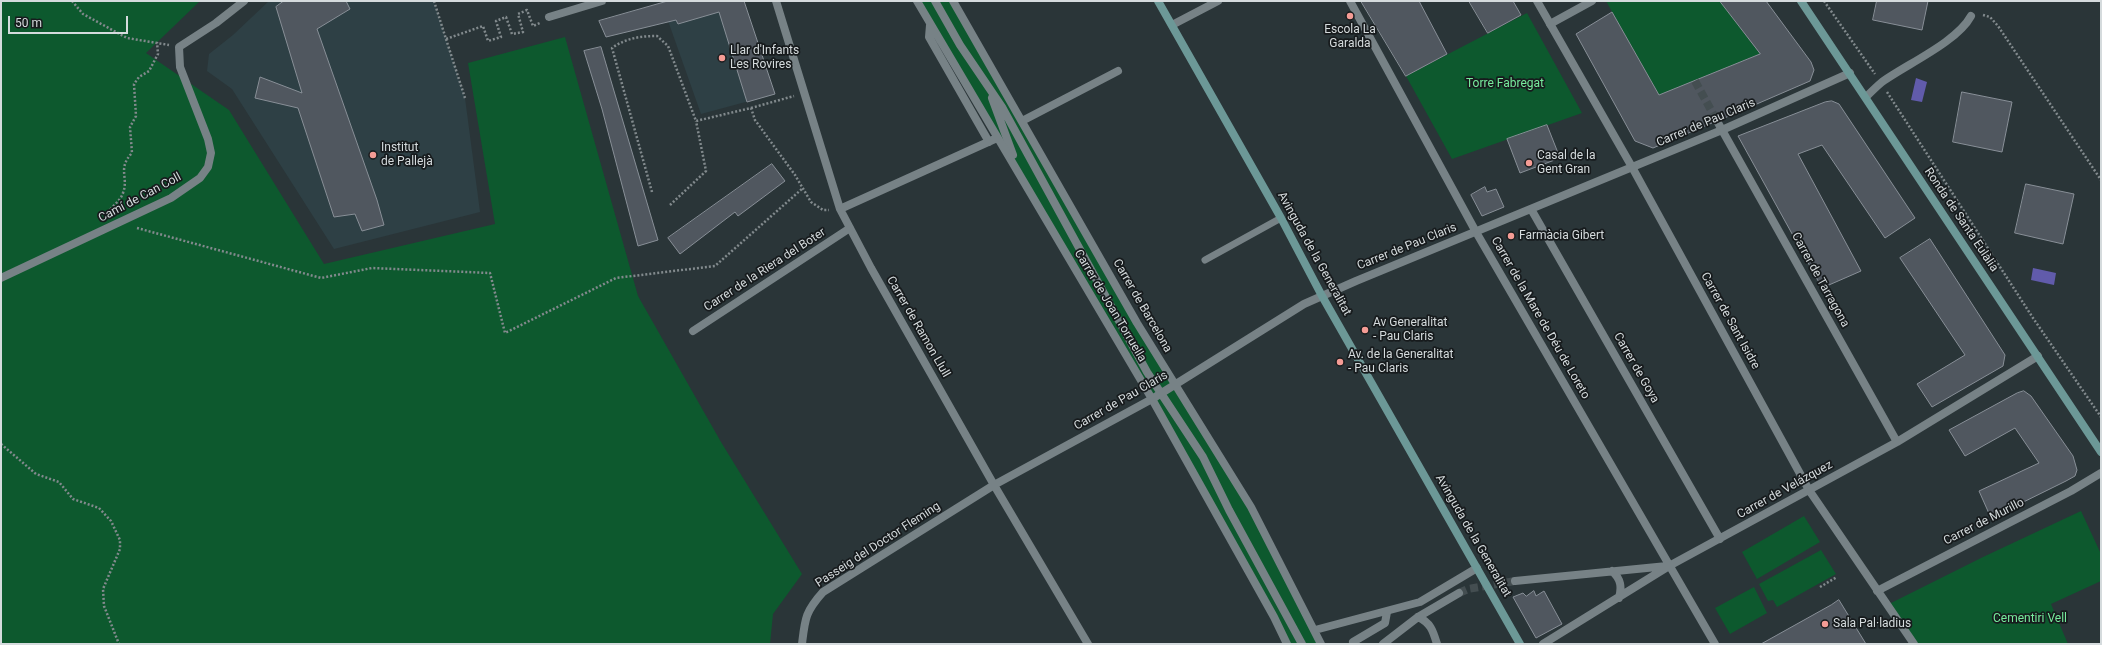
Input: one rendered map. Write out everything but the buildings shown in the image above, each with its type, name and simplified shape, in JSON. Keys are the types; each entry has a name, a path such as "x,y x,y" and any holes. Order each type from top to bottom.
{"main road":[{"name":"Avinguda de la Generalitat","path":"1158,1 1281,218 1322,296 1520,644"},
{"name":"Ronda de Santa Eulàlia","path":"1801,1 2101,452"}],"street":[{"path":"179,47 216,24 244,1"},
{"path":"549,17 602,1"},
{"name":"Carrer de Ramon Llull","path":"776,1 840,209 875,275 994,485 1088,644"},
{"name":"Carrer de Joan Torruella","path":"917,1 997,138 1082,270 1152,399 1274,617 1287,644"},
{"path":"935,1 960,45 984,80 1020,139 1080,249 1082,270 1223,490 1302,644"},
{"name":"Carrer de Barcelona","path":"953,1 1174,384 1251,507 1321,644"},
{"path":"1172,25 1218,1"},
{"name":"Carrer de la Mare de Déu de Loreto","path":"1350,1 1476,232 1715,644"},
{"name":"Carrer de Sant Isidre","path":"1537,1 1632,167 1809,490 1914,644"},
{"path":"1550,24 1592,1"},
{"path":"1866,97 1881,83 1954,35 1966,25 1971,16"},
{"name":"Carrer de Joan Torruella","path":"930,25 929,36 989,142"},
{"name":"Camí de Can Coll","path":"1,278 121,223 176,195 200,178 208,167 211,153 208,140 180,67 179,47"},
{"path":"1022,121 1118,71"},
{"name":"Carrer de Pau Claris","path":"994,485 1152,399 1304,304 1722,130 1850,74"},
{"path":"984,80 1012,155"},
{"name":"Carrer de Tarragona","path":"1717,121 1897,442"},
{"path":"840,209 997,138"},
{"name":"Carrer de Goya","path":"1531,209 1720,539"},
{"name":"Carrer de la Riera del Boter","path":"693,331 850,228"},
{"path":"1080,249 1090,252"},
{"name":"Carrer de Velázquez","path":"1543,644 1670,566 1897,442 2038,356"},
{"name":"Carrer de Murillo","path":"1877,591 2071,491 2101,473"},
{"name":"Passeig del Doctor Fleming","path":"802,644 806,616 812,604 823,592 994,485"},
{"path":"1515,580 1670,566"},
{"path":"1315,630 1420,602 1477,568"},
{"path":"1612,571 1620,579 1621,590 1619,598"},
{"path":"1383,644 1418,617 1459,593"},
{"path":"1353,642 1365,637 1385,623 1387,612"},
{"path":"1418,617 1426,621 1431,627 1437,644"}],"lane":[{"path":"1205,260 1281,218"}],"path":[{"path":"72,1 83,14 127,38 179,47"},
{"path":"434,1 465,98"},
{"path":"1824,1 1881,83 2033,318 2101,417"},
{"path":"446,39 483,26 488,41 501,37 496,21 506,17 512,34 523,32 518,14 527,10 533,26 549,17"},
{"path":"1971,16 1980,14 1990,16 2101,180"},
{"path":"652,192 612,48 620,42 642,36 657,36 668,46 696,122 706,171 670,205"},
{"path":"92,237 104,221 106,214 123,192 123,168 126,159 132,153 130,127 136,116 134,84 139,77 149,71 158,54 157,42"},
{"path":"696,122 804,94"},
{"path":"750,108 755,120 803,188 811,202 823,210 840,209"},
{"path":"121,223 321,278 372,268 490,273 505,333 616,278 715,266 803,188"},
{"path":"1,444 36,474 60,482 73,499 99,508 111,522 120,540 120,549 103,589 104,606 120,644"},
{"path":"1820,587 1837,577"}],"shaded area":[{"name":"Institut de Pallejà","path":"269,1 434,1 465,98 480,212 334,249 232,89 207,71 209,54 233,35"},
{"name":"Llar d'Infants Les Rovires","path":"661,1 734,1 744,3 775,94 701,114"},
{"path":"1916,78 1927,82 1922,102 1911,100"},
{"path":"2033,268 2056,273 2054,285 2031,280"}],"green space":[{"path":"1,1 200,1 146,53 229,110 324,264 495,224 468,63 565,37 638,296 721,442 802,574 773,614 770,644 1,644"},
{"path":"919,1 953,1 1099,253 1251,507 1321,644 1287,644 1274,617"},
{"path":"1606,1 1720,1 1760,54 1659,95"},
{"name":"Torre Fabregat","path":"1527,13 1582,113 1452,159 1406,76"},
{"name":"Cementiri Vell","path":"2081,511 2101,554 2101,581 2051,604 2068,644 1914,644 1887,605 1983,557"},
{"path":"1804,516 1820,542 1757,579 1742,552"},
{"path":"1821,550 1836,574 1777,607 1773,600 1768,601 1759,584"},
{"path":"1754,587 1767,613 1730,634 1715,608"}],"tunnel":[{"path":"1695,81 1717,121"},
{"path":"1459,593 1468,589 1515,581"}],"place":[{"name":"Escola La Garalda","path":"1350,16"},
{"name":"Llar d'Infants Les Rovires","path":"722,58"},
{"name":"Institut de Pallejà","path":"373,155"},
{"name":"Casal de la Gent Gran","path":"1529,163"},
{"name":"Farmàcia Gibert","path":"1511,236"},
{"name":"Av Generalitat - Pau Claris","path":"1365,330"},
{"name":"Av. de la Generalitat - Pau Claris","path":"1340,362"},
{"name":"Sala Pal·ladius","path":"1825,624"}]}
